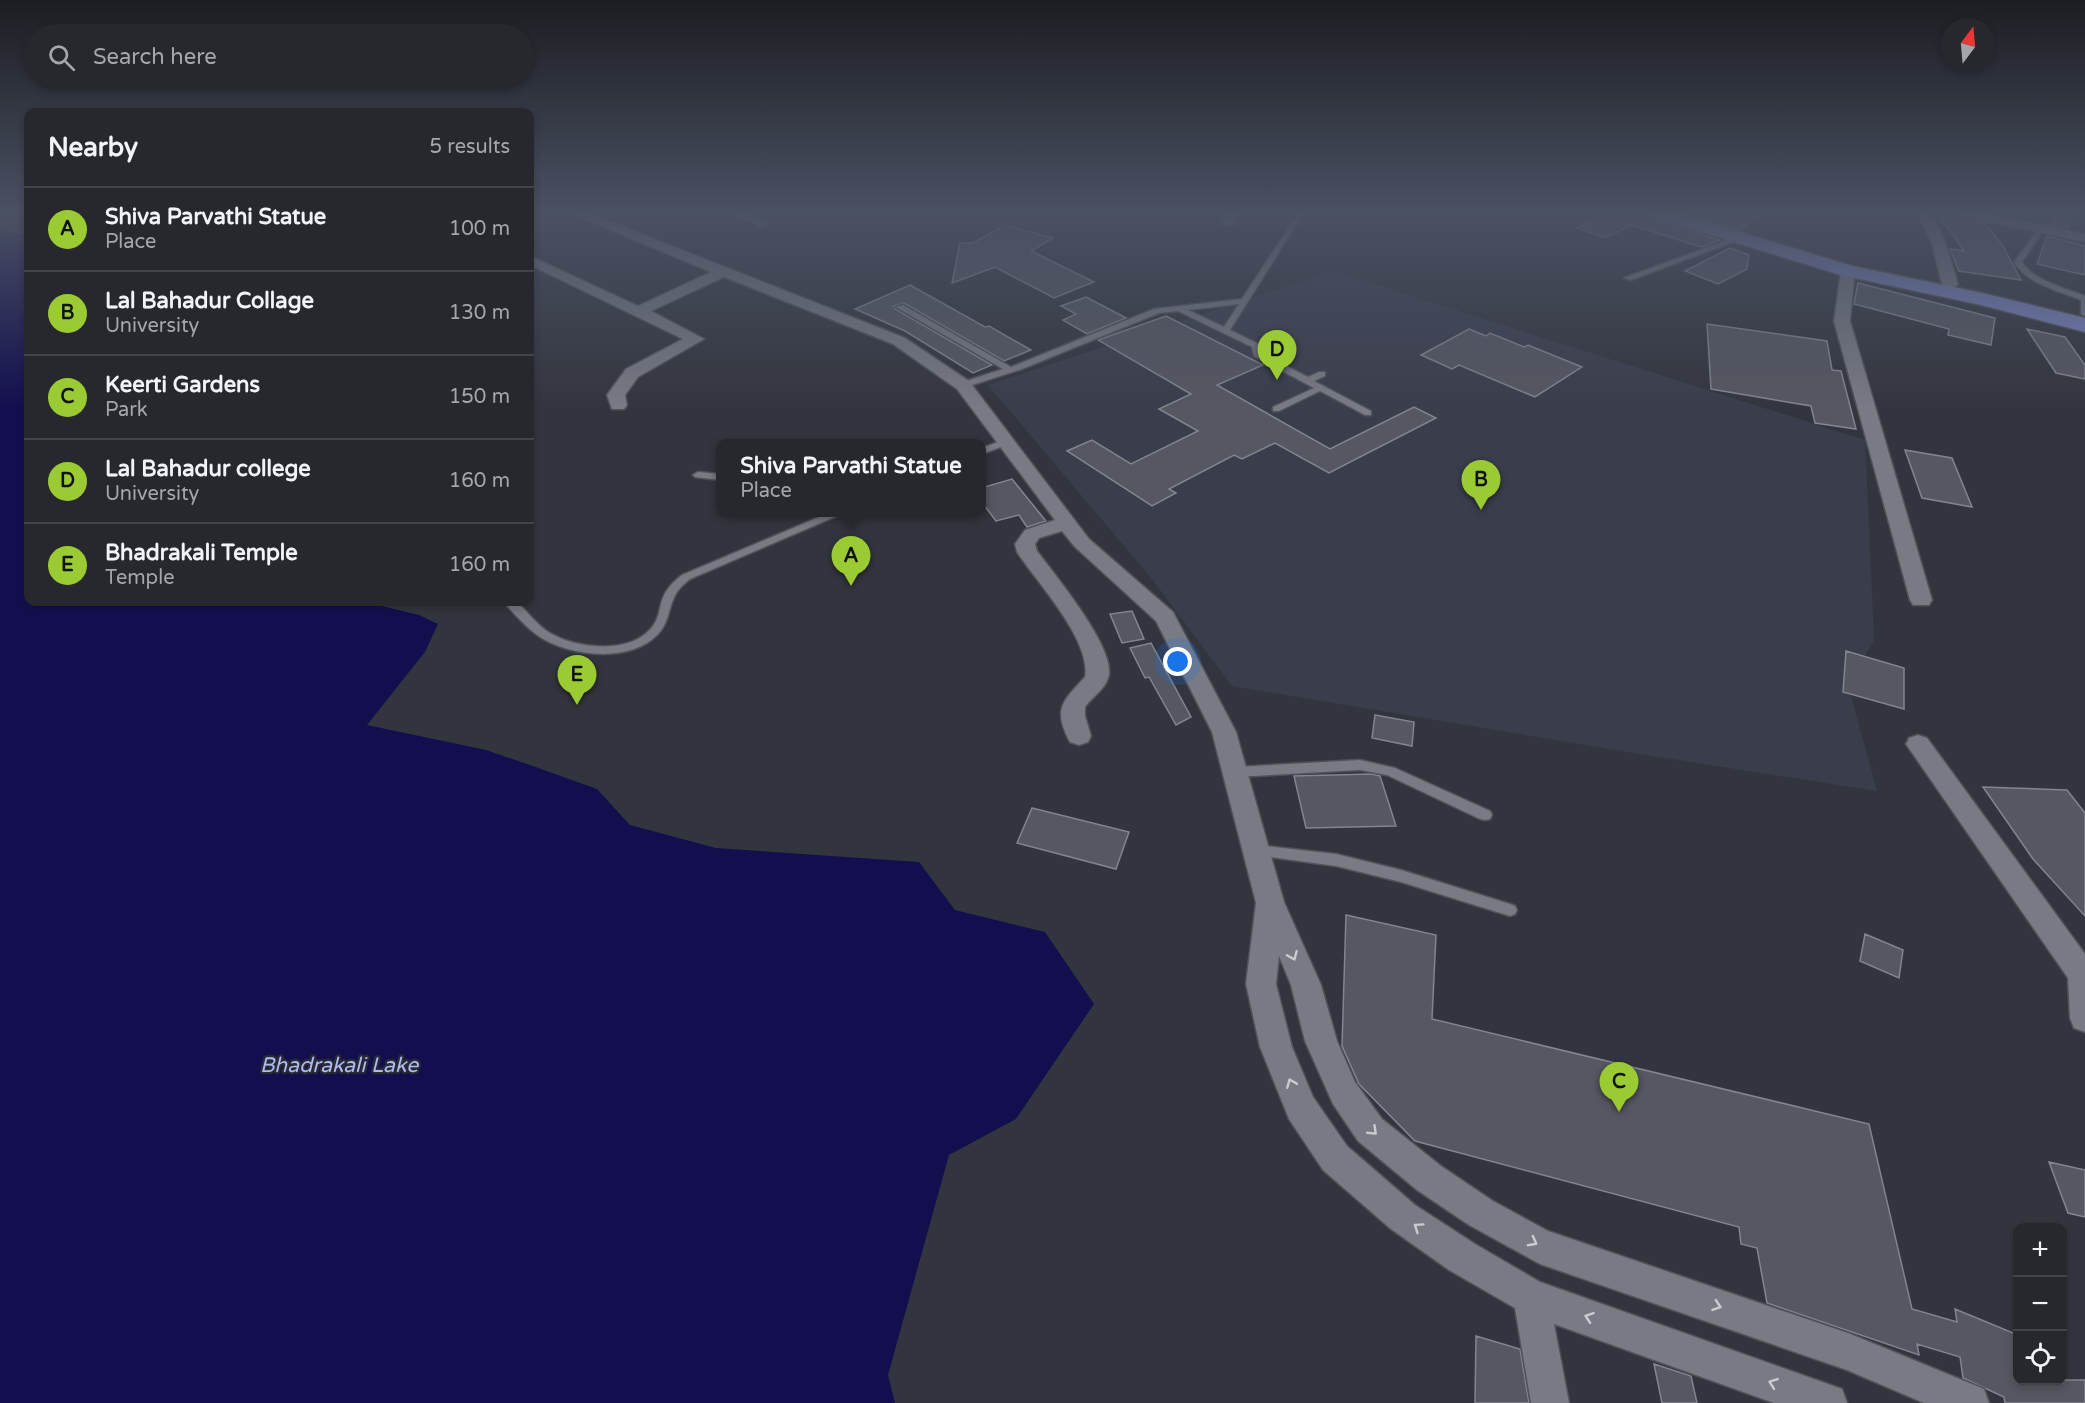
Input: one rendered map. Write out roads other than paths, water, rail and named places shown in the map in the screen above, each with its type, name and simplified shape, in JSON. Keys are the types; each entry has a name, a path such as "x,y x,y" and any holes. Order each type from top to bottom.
{"highway":[{"path":"1879,277 1982,299 2085,325"},
{"path":"1922,277 2085,314"}],"street":[{"path":"567,277 696,339 632,373 616,395 618,405"},
{"path":"639,311 711,277"},
{"path":"737,277 899,341 963,385 1082,543 1165,617 1224,732 1270,902 1306,985 1321,1041 1344,1093 1370,1130 1429,1178 1481,1213 1540,1246 1848,1352 1970,1403"},
{"path":"1847,277 1842,321 1921,600"},
{"path":"1948,277 1950,284"},
{"path":"1067,523 1032,534 1025,544 1027,552 1088,640 1095,658 1098,672 1095,681 1073,706 1072,714 1079,736"},
{"path":"1918,744 2083,975 2085,1016"},
{"path":"1270,902 1261,984 1276,1047 1301,1108 1335,1158 1403,1216 1462,1257 1531,1297 1827,1403"},
{"path":"1531,1297 1550,1403"}],"lane":[{"path":"1226,331 1260,277"},
{"path":"2035,277 2085,299 2085,314"},
{"path":"963,385 1010,370 1157,311 1245,301"},
{"path":"900,307 1010,370"},
{"path":"1179,309 1256,346 1257,354 1368,413"},
{"path":"1307,381 1323,374"},
{"path":"1276,409 1320,388"},
{"path":"986,449 1006,442"},
{"path":"698,475 716,477"},
{"path":"513,606 545,635 567,644 599,650 618,650 644,641 654,633 660,624 667,595 673,586 686,577 831,517"},
{"path":"1234,772 1360,765 1390,771 1485,815"},
{"path":"1256,850 1336,860 1401,876 1510,910"}],"water":[{"name":"Bhadrakali Lake","path":"0,277 24,277 24,606 382,606 419,615 438,624 425,652 367,725 486,750 530,765 597,789 630,825 716,848 919,862 955,910 1045,932 1094,1004 1016,1119 949,1155 888,1375 895,1403 0,1403"}],"place":[{"name":"Lal Bahadur college","path":"1277,380"},
{"name":"Lal Bahadur Collage","path":"1481,510"},
{"name":"Shiva Parvathi Statue","path":"851,586"},
{"name":"Bhadrakali Temple","path":"577,705"},
{"name":"Keerti Gardens","path":"1619,1112"}]}
